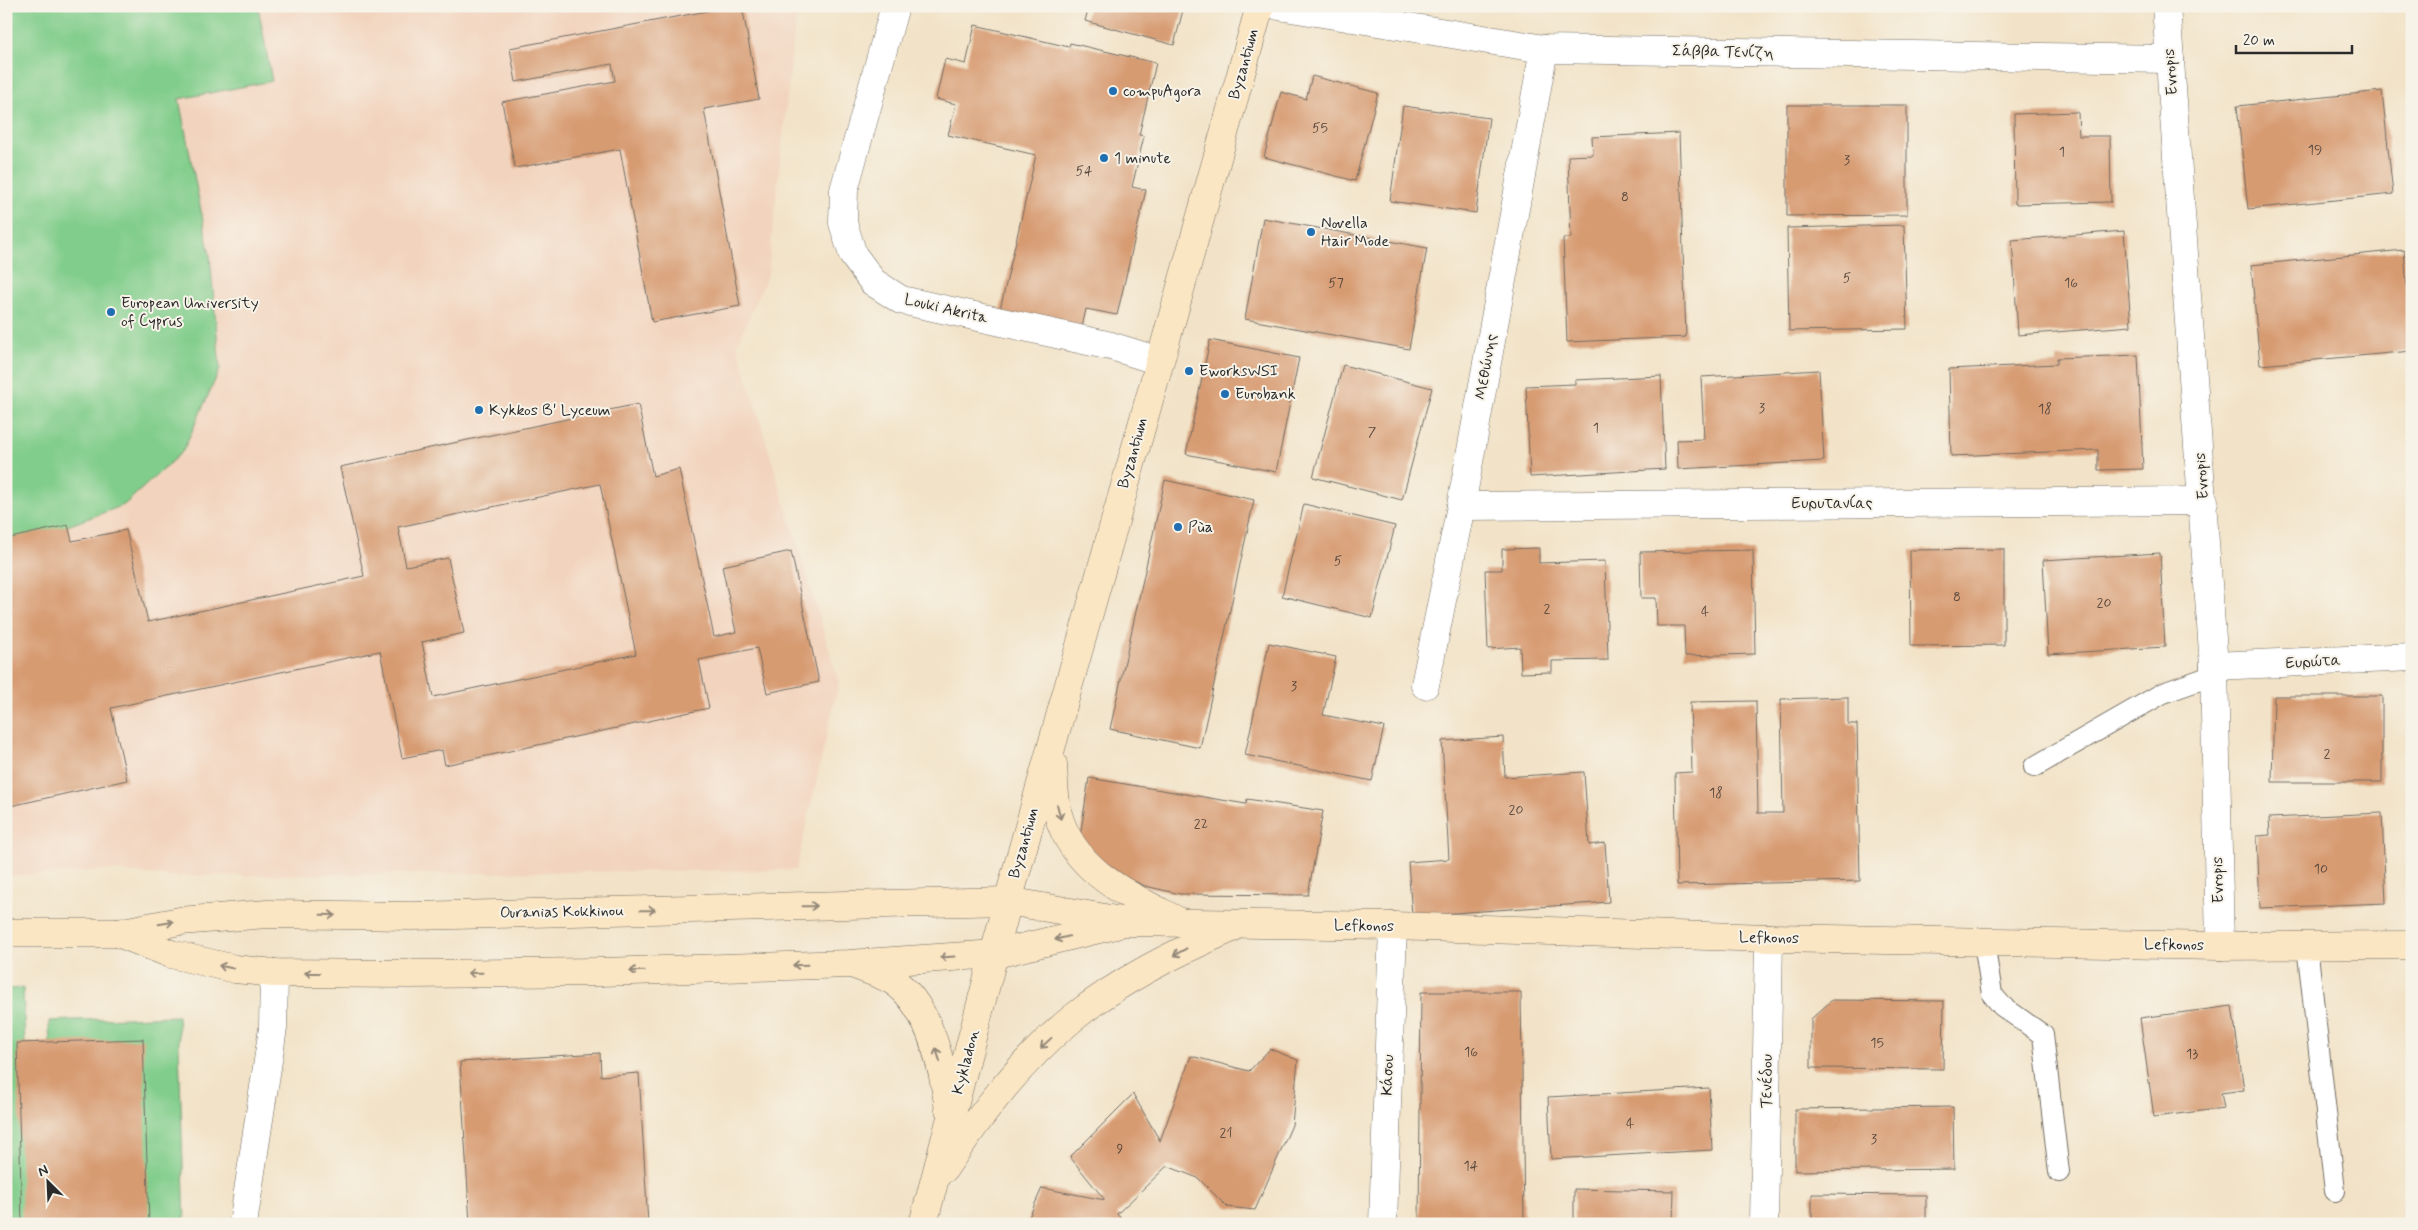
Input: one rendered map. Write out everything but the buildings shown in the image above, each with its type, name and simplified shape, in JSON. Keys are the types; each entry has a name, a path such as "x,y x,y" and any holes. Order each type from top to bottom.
{"main road":[{"name":"Byzantium","path":"1008,901 1260,6"},
{"path":"1051,746 1058,813 1075,851 1088,866 1105,880 1181,923"},
{"name":"Lefkonos","path":"1008,901 1127,922 1393,926 1769,938 2220,946 2412,946"},
{"name":"Ouranias Kokkinou","path":"6,933 118,933 189,920 267,914 412,916 1008,901"},
{"name":"Kykladon","path":"922,1224 996,954 1008,901"},
{"name":"Lefkonos","path":"996,954 1127,922"},
{"path":"932,1188 990,1105 1032,1056 1069,1021 1103,996 1150,968 1191,946 1240,924"},
{"name":"Ouranias Kokkinou","path":"118,933 198,962 274,973 602,972 848,964 996,954"},
{"path":"848,964 896,983 915,1005 924,1020 939,1059 950,1120"}],"street":[{"name":"Louki Akrita","path":"895,6 844,190 843,224 853,255 858,262 873,282 901,300 1111,346 1159,361"},
{"name":"Σάββα Τενίζη","path":"1279,6 1544,49 2170,59"},
{"name":"Evropis","path":"2166,6 2204,501 2214,671 2220,946"},
{"name":"Μεθώνης","path":"1425,685 1461,506 1544,49"},
{"name":"Ευρυτανίας","path":"1461,506 2204,501"},
{"name":"Ευρώτα","path":"2214,671 2412,657"},
{"name":"Κάσου","path":"1383,1224 1393,926"},
{"name":"Τενέδου","path":"1764,1224 1769,938"},
{"path":"243,1224 273,1028 274,973"}],"lane":[{"path":"2034,767 2163,693 2214,671"},
{"path":"1984,942 1992,994 2002,1006 2043,1035 2059,1172"},
{"path":"2307,946 2335,1191"}],"shaded area":[{"name":"Kykkos B' Lyceum","path":"6,6 797,6 768,274 737,345 839,682 796,870 164,876 108,870 6,876"}],"green space":[{"name":"European University of Cyprus","path":"6,6 258,6 272,81 179,99 210,256 220,369 183,451 124,505 6,549"},
{"path":"23,988 31,1224 6,1224 6,989"},
{"path":"178,1016 185,1224 56,1224 49,1021"}],"place":[{"name":"compuAgora","path":"1113,91"},
{"name":"1 minute","path":"1104,158"},
{"name":"Novella Hair Mode","path":"1311,232"},
{"name":"European University of Cyprus","path":"111,312"},
{"name":"EworksWSI","path":"1189,371"},
{"name":"Eurobank","path":"1225,394"},
{"name":"Kykkos B' Lyceum","path":"479,410"},
{"name":"Pùa","path":"1178,527"}]}
